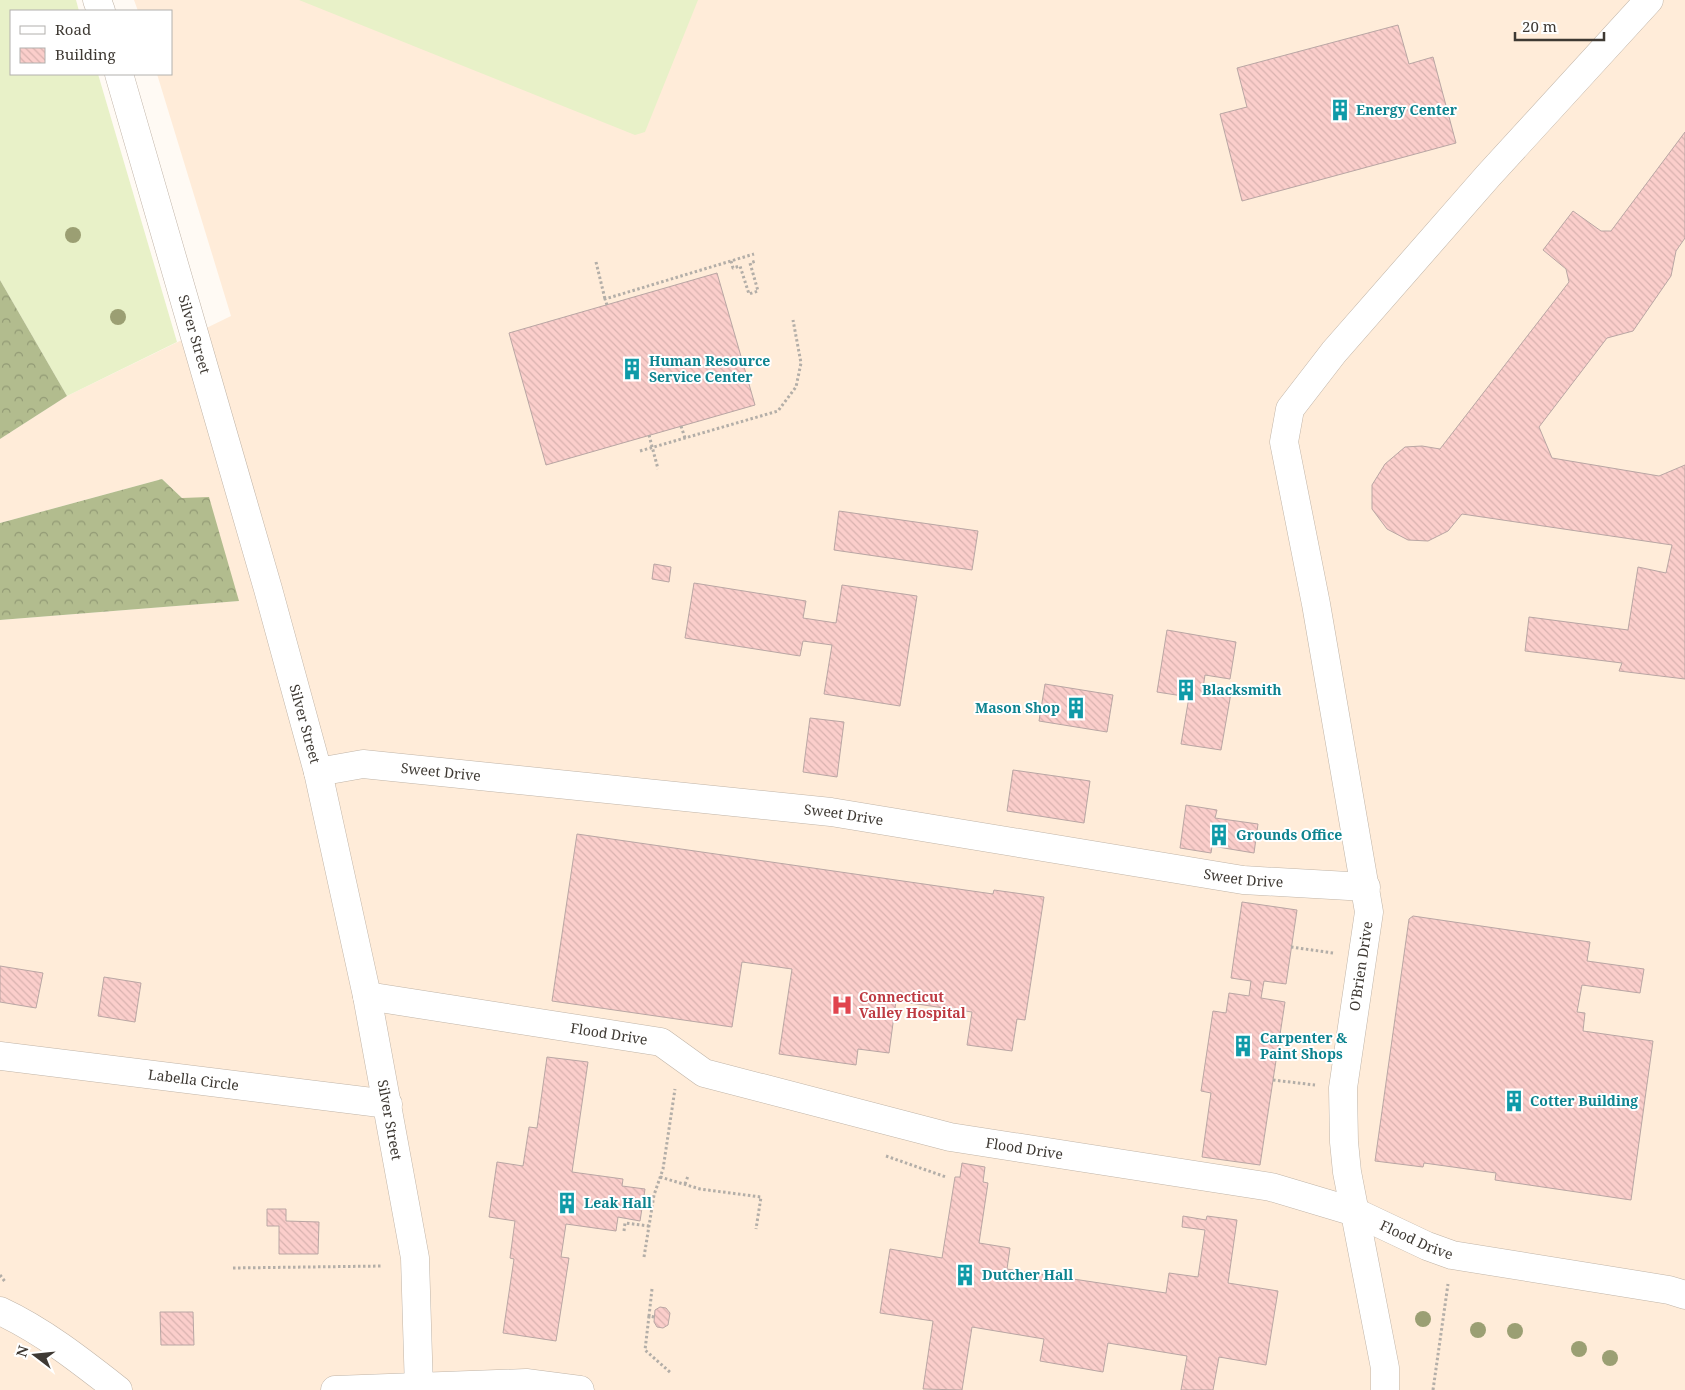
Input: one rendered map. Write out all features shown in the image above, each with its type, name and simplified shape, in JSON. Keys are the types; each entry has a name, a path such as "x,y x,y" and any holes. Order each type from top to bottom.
{"street":[{"name":"O'Brien Drive","path":"1385,1390 1384,1368 1344,1142 1343,1088 1369,912 1316,604 1284,442 1290,409 1334,352 1456,213 1649,0"},
{"name":"Silver Street","path":"119,75 268,589 318,772 367,996 415,1258 419,1388"},
{"name":"Sweet Drive","path":"318,772 363,764 831,812 1243,880 1366,888"},
{"name":"Flood Drive","path":"367,996 661,1042 704,1073 950,1137 1271,1187 1355,1212 1427,1246 1452,1255 1669,1290 1685,1296"},
{"name":"Labella Circle","path":"0,1056 388,1104"},
{"path":"0,1311 64,1348 118,1390"},
{"path":"335,1390 526,1383 580,1390"}],"path":[{"path":"605,299 754,254"},
{"path":"731,261 733,268 740,266 748,294 758,291 750,263 756,261"},
{"path":"596,262 607,305"},
{"path":"640,451 778,411 796,387 801,363 793,320"},
{"path":"681,426 684,438"},
{"path":"649,435 658,468"},
{"path":"1292,947 1362,958"},
{"path":"644,1257 654,1195 663,1169 680,1056"},
{"path":"1273,1080 1343,1088"},
{"path":"886,1156 946,1177"},
{"path":"685,1184 688,1176"},
{"path":"660,1177 700,1189 762,1197 756,1229"},
{"path":"624,1231 625,1223 649,1226"},
{"path":"233,1268 383,1266"},
{"path":"652,1289 645,1350 671,1373"},
{"path":"1433,1390 1445,1308"},
{"path":"649,1316 654,1317"}],"shaded area":[{"name":"Connecticut Valley Hospital","path":"134,0 1685,0 1685,1390 0,1390 0,620 238,601 182,498 162,479 0,523 0,439 67,396 231,316 157,75 172,75 172,10 138,10"}],"green space":[{"path":"0,0 76,0 79,10 10,10 10,75 98,75 177,342 67,396 0,280"},
{"path":"299,0 698,0 645,132 635,135"},
{"path":"0,280 67,396 0,439"},
{"path":"162,479 182,498 209,497 239,601 0,620 0,523"}],"building":[{"name":"Energy Center","path":"1398,25 1409,64 1433,57 1456,143 1242,201 1220,114 1247,107 1237,68"},
{"path":"1685,132 1685,238 1676,251 1671,276 1633,331 1607,338 1539,427 1552,458 1659,476 1685,465 1685,679 1619,671 1622,663 1525,651 1529,617 1628,630 1638,567 1666,573 1672,545 1462,514 1448,531 1428,541 1408,540 1387,529 1372,509 1372,485 1385,464 1405,447 1422,446 1440,449 1569,282 1566,269 1543,250 1573,211 1601,231 1611,231"},
{"name":"Human Resource Service Center","path":"717,273 755,405 546,465 509,333"},
{"path":"839,511 978,531 972,570 834,550"},
{"path":"654,564 671,567 669,582 652,579"},
{"path":"694,583 806,601 803,618 836,623 842,585 917,596 900,706 824,694 832,645 803,641 800,656 685,638"},
{"name":"Blacksmith","path":"1167,630 1236,642 1230,679 1205,675 1203,688 1231,693 1221,750 1181,744 1189,697 1157,692"},
{"name":"Mason Shop","path":"1045,684 1113,695 1107,732 1039,721"},
{"path":"810,718 844,722 837,777 803,772"},
{"path":"1013,770 1090,781 1084,823 1007,811"},
{"name":"Grounds Office","path":"1186,805 1217,810 1215,818 1258,824 1254,853 1212,846 1211,853 1180,848"},
{"path":"577,834 993,894 994,890 1044,897 1025,1020 1017,1019 1012,1051 967,1045 972,1012 896,1001 889,1053 858,1049 856,1065 779,1054 792,969 742,962 732,1027 552,1001"},
{"name":"Carpenter & Paint Shops","path":"1242,902 1297,910 1286,984 1264,981 1261,998 1285,1002 1260,1165 1202,1157 1211,1093 1201,1091 1213,1011 1226,1013 1229,993 1249,996 1251,981 1231,978"},
{"name":"Cotter Building","path":"1413,916 1590,942 1587,961 1644,969 1640,993 1582,985 1577,1012 1585,1013 1583,1031 1653,1041 1631,1200 1495,1180 1496,1173 1424,1163 1423,1167 1375,1161 1409,919"},
{"path":"0,966 43,973 36,1008 0,1002"},
{"path":"104,977 141,983 135,1022 98,1016"},
{"name":"Leak Hall","path":"547,1057 588,1062 572,1172 623,1179 622,1186 645,1189 640,1221 618,1217 616,1231 566,1224 561,1257 569,1258 556,1341 503,1333 514,1259 510,1258 515,1221 489,1217 497,1162 523,1166 529,1127 537,1128"},
{"name":"Dutcher Hall","path":"962,1163 985,1167 983,1182 988,1183 979,1243 1010,1248 1007,1269 1166,1293 1169,1273 1198,1277 1205,1230 1182,1227 1183,1216 1206,1220 1207,1216 1237,1220 1228,1283 1278,1291 1266,1365 1219,1357 1213,1390 1181,1390 1187,1356 1108,1343 1103,1372 1040,1361 1044,1339 972,1327 962,1390 923,1389 933,1321 880,1313 890,1249 942,1258 955,1177 960,1177"},
{"path":"267,1209 286,1209 286,1221 319,1222 318,1254 279,1254 279,1226 267,1226"},
{"path":"660,1307 666,1308 670,1313 668,1325 663,1328 657,1327 654,1322 655,1310"},
{"path":"160,1312 193,1312 194,1345 161,1345"}],"place":[{"name":"Energy Center","path":"1340,110"},
{"name":"Human Resource Service Center","path":"632,369"},
{"name":"Blacksmith","path":"1186,690"},
{"name":"Mason Shop","path":"1076,708"},
{"name":"Grounds Office","path":"1219,835"},
{"name":"Connecticut Valley Hospital","path":"842,1005"},
{"name":"Carpenter & Paint Shops","path":"1243,1046"},
{"name":"Cotter Building","path":"1514,1101"},
{"name":"Leak Hall","path":"567,1203"},
{"name":"Dutcher Hall","path":"965,1275"}]}
